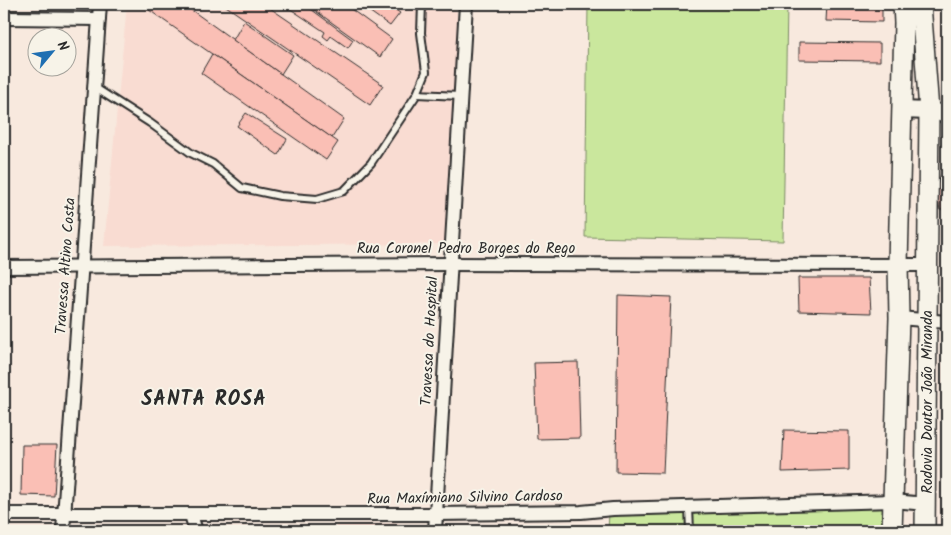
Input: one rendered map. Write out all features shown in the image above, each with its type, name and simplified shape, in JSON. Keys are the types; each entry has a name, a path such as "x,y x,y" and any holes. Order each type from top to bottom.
{"main road":[{"name":"Rodovia Doutor João Miranda","path":"892,531 899,318 898,264 904,23 902,4"},
{"name":"Rodovia Doutor João Miranda","path":"920,4 938,112 927,320 925,531"}],"street":[{"name":"Travessa Altino Costa","path":"63,531 100,4"},
{"name":"Travessa do Hospital","path":"435,531 466,4"},
{"path":"4,18 99,19"},
{"path":"901,110 938,112"},
{"name":"Rua Coronel Pedro Borges do Rego","path":"4,267 450,264 929,265"},
{"path":"899,318 947,322"},
{"name":"Rua Maxímiano Silvino Cardoso","path":"4,514 436,514 581,512 613,509 893,501 926,504"},
{"path":"191,515 196,531"}],"lane":[{"path":"94,87 150,123 191,153 213,164 242,188 280,196 317,199 344,191 371,163 418,94 426,72 421,33 422,4"},
{"path":"418,94 460,96"},
{"path":"689,507 690,531"}],"shaded area":[{"path":"127,4 457,4 457,244 104,246"},
{"path":"399,523 399,531 336,531 336,525"}],"green space":[{"path":"588,4 787,4 783,241 585,237"},
{"path":"892,502 891,531 608,531 609,513"}],"building":[{"path":"153,4 183,4 344,119 332,138 149,10"},
{"path":"223,4 264,4 383,85 370,105"},
{"path":"283,4 304,4 353,40 348,48 331,36 328,40 323,36 325,32"},
{"path":"306,4 344,4 392,39 380,57"},
{"path":"359,4 387,4 400,13 390,26"},
{"path":"827,4 882,4 882,22 826,21"},
{"path":"244,21 293,55 281,74 233,40"},
{"path":"799,42 880,43 880,61 799,60"},
{"path":"212,54 338,142 326,160 201,73"},
{"path":"246,113 287,139 278,155 237,126"},
{"path":"947,163 947,210 940,210 937,192 940,177"},
{"path":"798,278 869,278 871,313 799,311"},
{"path":"618,295 671,297 663,473 616,472"},
{"path":"578,362 580,438 537,439 534,363"},
{"path":"784,430 849,431 849,470 782,472"},
{"path":"22,445 57,445 54,496 21,495"}],"district":[{"name":"SANTA ROSA","path":"204,398"}]}
